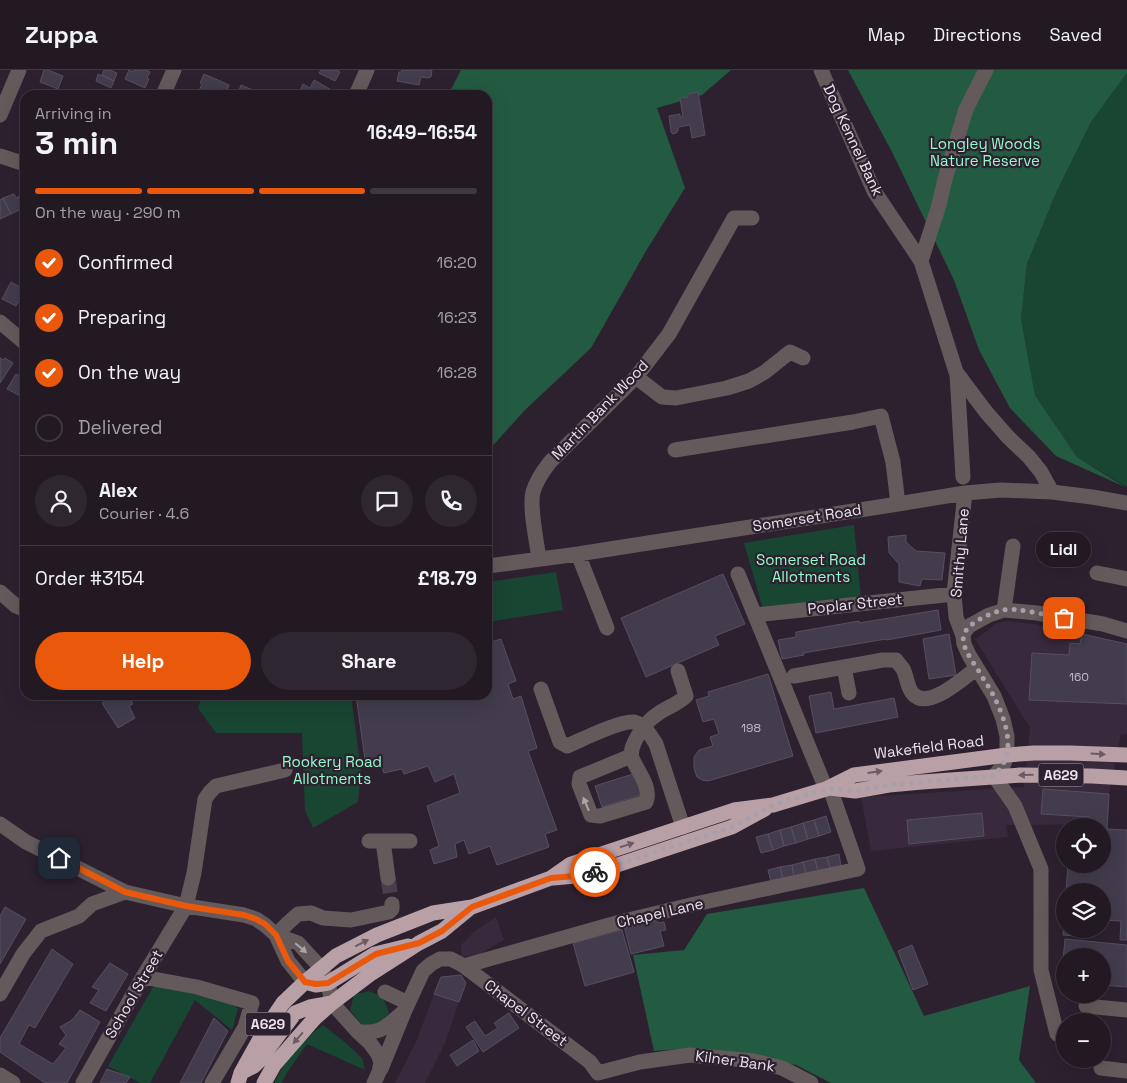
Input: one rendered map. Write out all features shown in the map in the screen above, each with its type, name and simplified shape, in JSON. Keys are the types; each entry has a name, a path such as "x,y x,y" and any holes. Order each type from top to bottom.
{"highway":[{"name":"Wakefield Road","path":"239,1078 266,1028 283,1003 321,968 336,956 377,935 433,912 472,907 551,878 571,864 734,810 773,805 828,789 854,775 1034,753 1127,755"},
{"name":"Wakefield Road","path":"828,789 855,791 889,785 1030,774 1127,778"},
{"name":"Wakefield Road","path":"551,878 587,875 732,827 773,805"},
{"name":"Wakefield Road","path":"264,1083 274,1064 314,1019 332,1003 369,975 419,943 442,931 472,907"},
{"path":"305,982 316,984 328,983 376,954 419,943"},
{"path":"239,1078 259,1061 296,1014 310,1007 332,1003"}],"street":[{"path":"0,115 19,70"},
{"path":"165,90 174,70"},
{"path":"358,90 367,70"},
{"name":"Dog Kennel Bank","path":"821,70 874,191 922,261 956,372 963,477"},
{"path":"922,261 966,109 986,70"},
{"path":"0,156 20,162"},
{"name":"Martin Bank Wood","path":"539,559 532,494 539,477 550,462 636,377 669,334 731,211 752,218"},
{"path":"0,322 20,338"},
{"path":"636,377 662,397 676,398 727,388 749,381 765,372 794,349"},
{"name":"Dog Kennel Bank","path":"956,372 1008,438 1042,472 1052,492"},
{"path":"676,450 881,416 892,462 898,504"},
{"name":"Somerset Road","path":"492,565 578,554 965,493 1002,490 1052,492 1127,503"},
{"name":"Smithy Lane","path":"965,493 954,594 956,617 969,655 994,696 1003,718 1007,736 1007,755"},
{"path":"1004,610 1013,546"},
{"path":"578,554 607,628"},
{"path":"1097,573 1127,579"},
{"path":"738,574 828,789"},
{"path":"0,592 20,608"},
{"name":"Poplar Street","path":"755,615 954,594"},
{"path":"964,636 965,630 969,626 989,615 1004,610 1029,612 1127,630"},
{"path":"794,676 883,660 896,660 903,669 913,694 923,699 932,698 946,691 977,668"},
{"path":"844,668 849,693"},
{"path":"632,756 580,777 578,784 592,815 600,816 646,802 648,796 632,756 633,746 642,726 659,712 686,696 678,671"},
{"path":"541,689 560,742 567,746 620,724 633,722 642,726 656,744 683,827"},
{"path":"1007,755 1003,766 994,776 1015,806 1041,869 1041,970 1056,1026"},
{"name":"School Street","path":"82,1083 186,906 194,874 205,799 216,786 285,770"},
{"name":"Chapel Lane","path":"377,1078 423,972 440,959 457,962 694,904 858,869 828,789"},
{"path":"0,824 26,842 125,892 256,919 265,924 276,935 288,961 305,982"},
{"path":"388,878 376,841 410,841"},
{"path":"1,988 23,954 41,931 79,916 92,904 125,892"},
{"path":"276,935 298,914 311,914 323,925 389,912 392,909 392,904"},
{"path":"276,935 298,943 321,968 328,983 332,1003 378,1054 381,1063 377,1078"},
{"name":"Chapel Street","path":"457,962 590,1062 598,1078"},
{"path":"143,977 197,987 252,1003 245,1026 212,1083"},
{"path":"358,1032 373,1033 385,1028 407,1007 385,992"},
{"path":"1086,1006 1127,1010"},
{"name":"Kilner Bank","path":"598,1078 640,1062 690,1054 754,1061 782,1068 811,1083"},
{"path":"1101,1068 1127,1071"},
{"path":"0,1075 13,1083"}],"shaded area":[{"path":"1005,621 1034,624 1127,644 1127,734 1121,734 1104,818 1056,818 1056,824 1006,825 1008,837 871,851 861,797 1024,787 1030,728 975,639 995,624"},
{"path":"496,917 504,940 478,955 461,957 461,945 475,931"},
{"path":"434,994 459,1002 445,1043 425,1083 395,1083 416,1042"}],"green space":[{"path":"461,70 731,70 702,95 657,108 685,188 646,251 591,348 525,410 492,447 492,90 451,90"},
{"name":"Longley Woods Nature Reserve","path":"848,70 1127,70 1127,73 1091,122 1056,193 1027,264 1021,319 1035,395 1077,457 1125,487 1056,456 1010,408 979,350 954,280 891,150"},
{"path":"1127,73 1127,487 1077,457 1035,395 1021,319 1027,264 1056,193 1091,122"},
{"name":"Somerset Road Allotments","path":"854,525 861,599 763,609 744,543"},
{"path":"556,572 563,610 492,621 492,581"},
{"name":"Rookery Road Allotments","path":"200,700 352,700 361,771 358,802 313,828 305,811 302,733 216,733 198,708"},
{"path":"864,888 924,1016 1030,986 1019,1060 1036,1083 831,1083 796,1065 739,1054 696,1048 654,1051 633,955 684,950 707,914"},
{"path":"154,985 197,991 233,1003 238,1009 232,1030 195,1000 150,1083 140,1083 108,1066"},
{"path":"369,991 383,997 389,1013 380,1024 362,1025 350,1010 354,995"},
{"path":"323,1025 362,1058 365,1070 307,1044 282,1083 274,1083 283,1066 295,1051"}],"building":[{"path":"44,70 63,76 58,89 40,82"},
{"path":"104,70 117,73 114,81 102,75"},
{"path":"129,70 133,72 134,70 146,70 150,72 145,88 125,79"},
{"path":"321,70 338,70 340,72 335,81 319,73"},
{"path":"402,70 432,71 431,77 421,77 419,85 397,81 399,72"},
{"path":"98,74 114,81 111,88 96,81"},
{"path":"204,74 229,85 227,90 199,90 202,84 200,83"},
{"path":"314,80 332,90 300,90 303,84 310,88"},
{"path":"241,85 253,90 239,90"},
{"path":"698,92 705,135 692,138 690,125 678,127 678,131 673,134 671,132 669,116 680,114 680,117 683,117 680,98 688,97 688,94"},
{"path":"14,194 16,198 20,196 20,210 11,214 3,198"},
{"path":"3,198 11,214 0,219 0,200"},
{"path":"11,282 20,287 20,303 18,302 16,306 2,299"},
{"path":"0,358 4,360 5,358 13,363 0,383"},
{"path":"16,374 20,376 20,396 7,389"},
{"path":"906,535 906,542 916,551 945,553 942,580 922,579 920,586 899,582 899,564 889,553 888,537"},
{"path":"723,574 745,624 715,636 719,645 646,677 621,618"},
{"path":"938,610 941,630 803,653 804,655 782,659 778,640 796,637 796,632"},
{"path":"949,634 956,675 929,679 923,639"},
{"path":"1082,634 1127,644 1127,704 1029,700 1032,653 1069,655 1070,643 1080,644"},
{"path":"501,639 516,681 508,684 513,699 521,696 537,748 528,751 557,830 545,834 549,847 497,865 490,846 469,854 464,840 455,844 457,857 434,864 430,850 439,846 427,806 460,793 454,774 435,782 428,766 404,774 402,769 384,773 380,763 366,767 357,700 492,700 492,642"},
{"path":"768,674 793,756 708,781 697,777 694,768 694,757 699,750 713,746 710,737 719,734 714,719 703,722 696,700 709,696 708,692"},
{"path":"831,692 834,709 894,698 898,717 816,733 809,696"},
{"path":"106,700 130,700 133,704 129,706 135,718 118,728 102,703"},
{"path":"636,773 643,794 602,807 595,786"},
{"path":"1043,789 1109,794 1108,818 1041,814"},
{"path":"982,813 984,836 909,844 907,820"},
{"path":"826,816 831,832 819,836 814,820"},
{"path":"814,820 819,836 808,839 803,823"},
{"path":"803,823 808,839 796,843 791,827"},
{"path":"791,827 796,843 784,846 780,830"},
{"path":"1111,829 1127,830 1127,940 1120,940 1121,921 1111,920 1111,883 1067,883 1067,873 1111,873"},
{"path":"780,830 784,846 773,850 768,834"},
{"path":"768,834 773,850 761,853 756,837"},
{"path":"839,854 841,866 830,868 827,857"},
{"path":"827,857 830,868 818,871 815,859"},
{"path":"815,859 818,871 806,874 803,862"},
{"path":"803,862 806,874 794,877 792,865"},
{"path":"792,865 794,877 783,879 780,867"},
{"path":"780,867 783,879 771,882 768,870"},
{"path":"5,907 26,919 0,964 0,916"},
{"path":"657,919 658,923 664,922 666,930 660,931 664,946 631,954 624,926"},
{"path":"622,930 634,972 585,986 573,943"},
{"path":"1065,939 1127,945 1127,987 1111,986 1111,948 1064,948"},
{"path":"912,945 928,984 913,990 898,951"},
{"path":"52,949 73,964 35,1028 29,1025 19,1044 53,1064 66,1048 59,1044 66,1035 60,1027 72,1020 80,1010 100,1022 67,1083 45,1083 0,1052 0,1038"},
{"path":"110,963 128,974 106,1011 90,1003 99,990 92,987"},
{"path":"461,975 466,983 459,1002 434,994 441,977"},
{"path":"509,1013 519,1028 483,1052 466,1027 475,1021 485,1036 498,1028 494,1023"},
{"path":"214,1018 228,1031 201,1083 180,1083"},
{"path":"473,1040 479,1051 457,1066 450,1055"},
{"path":"107,1069 130,1077 126,1083 100,1083"}],"tunnel":[{"path":"388,878 392,904"}],"way so far":[{"path":"595,872 732,827 773,805 830,788 855,791 889,785 994,776 1003,766 1007,755 1007,736 999,706 964,644 965,630 977,621 1004,610 1064,618"}],"place":[{"name":"Lidl","path":"1064,618"}],"route":[{"path":"59,858 125,892 256,919 265,924 276,935 288,961 305,982 316,984 328,983 376,954 419,943 442,931 472,907 551,878 587,875 595,872"}]}
